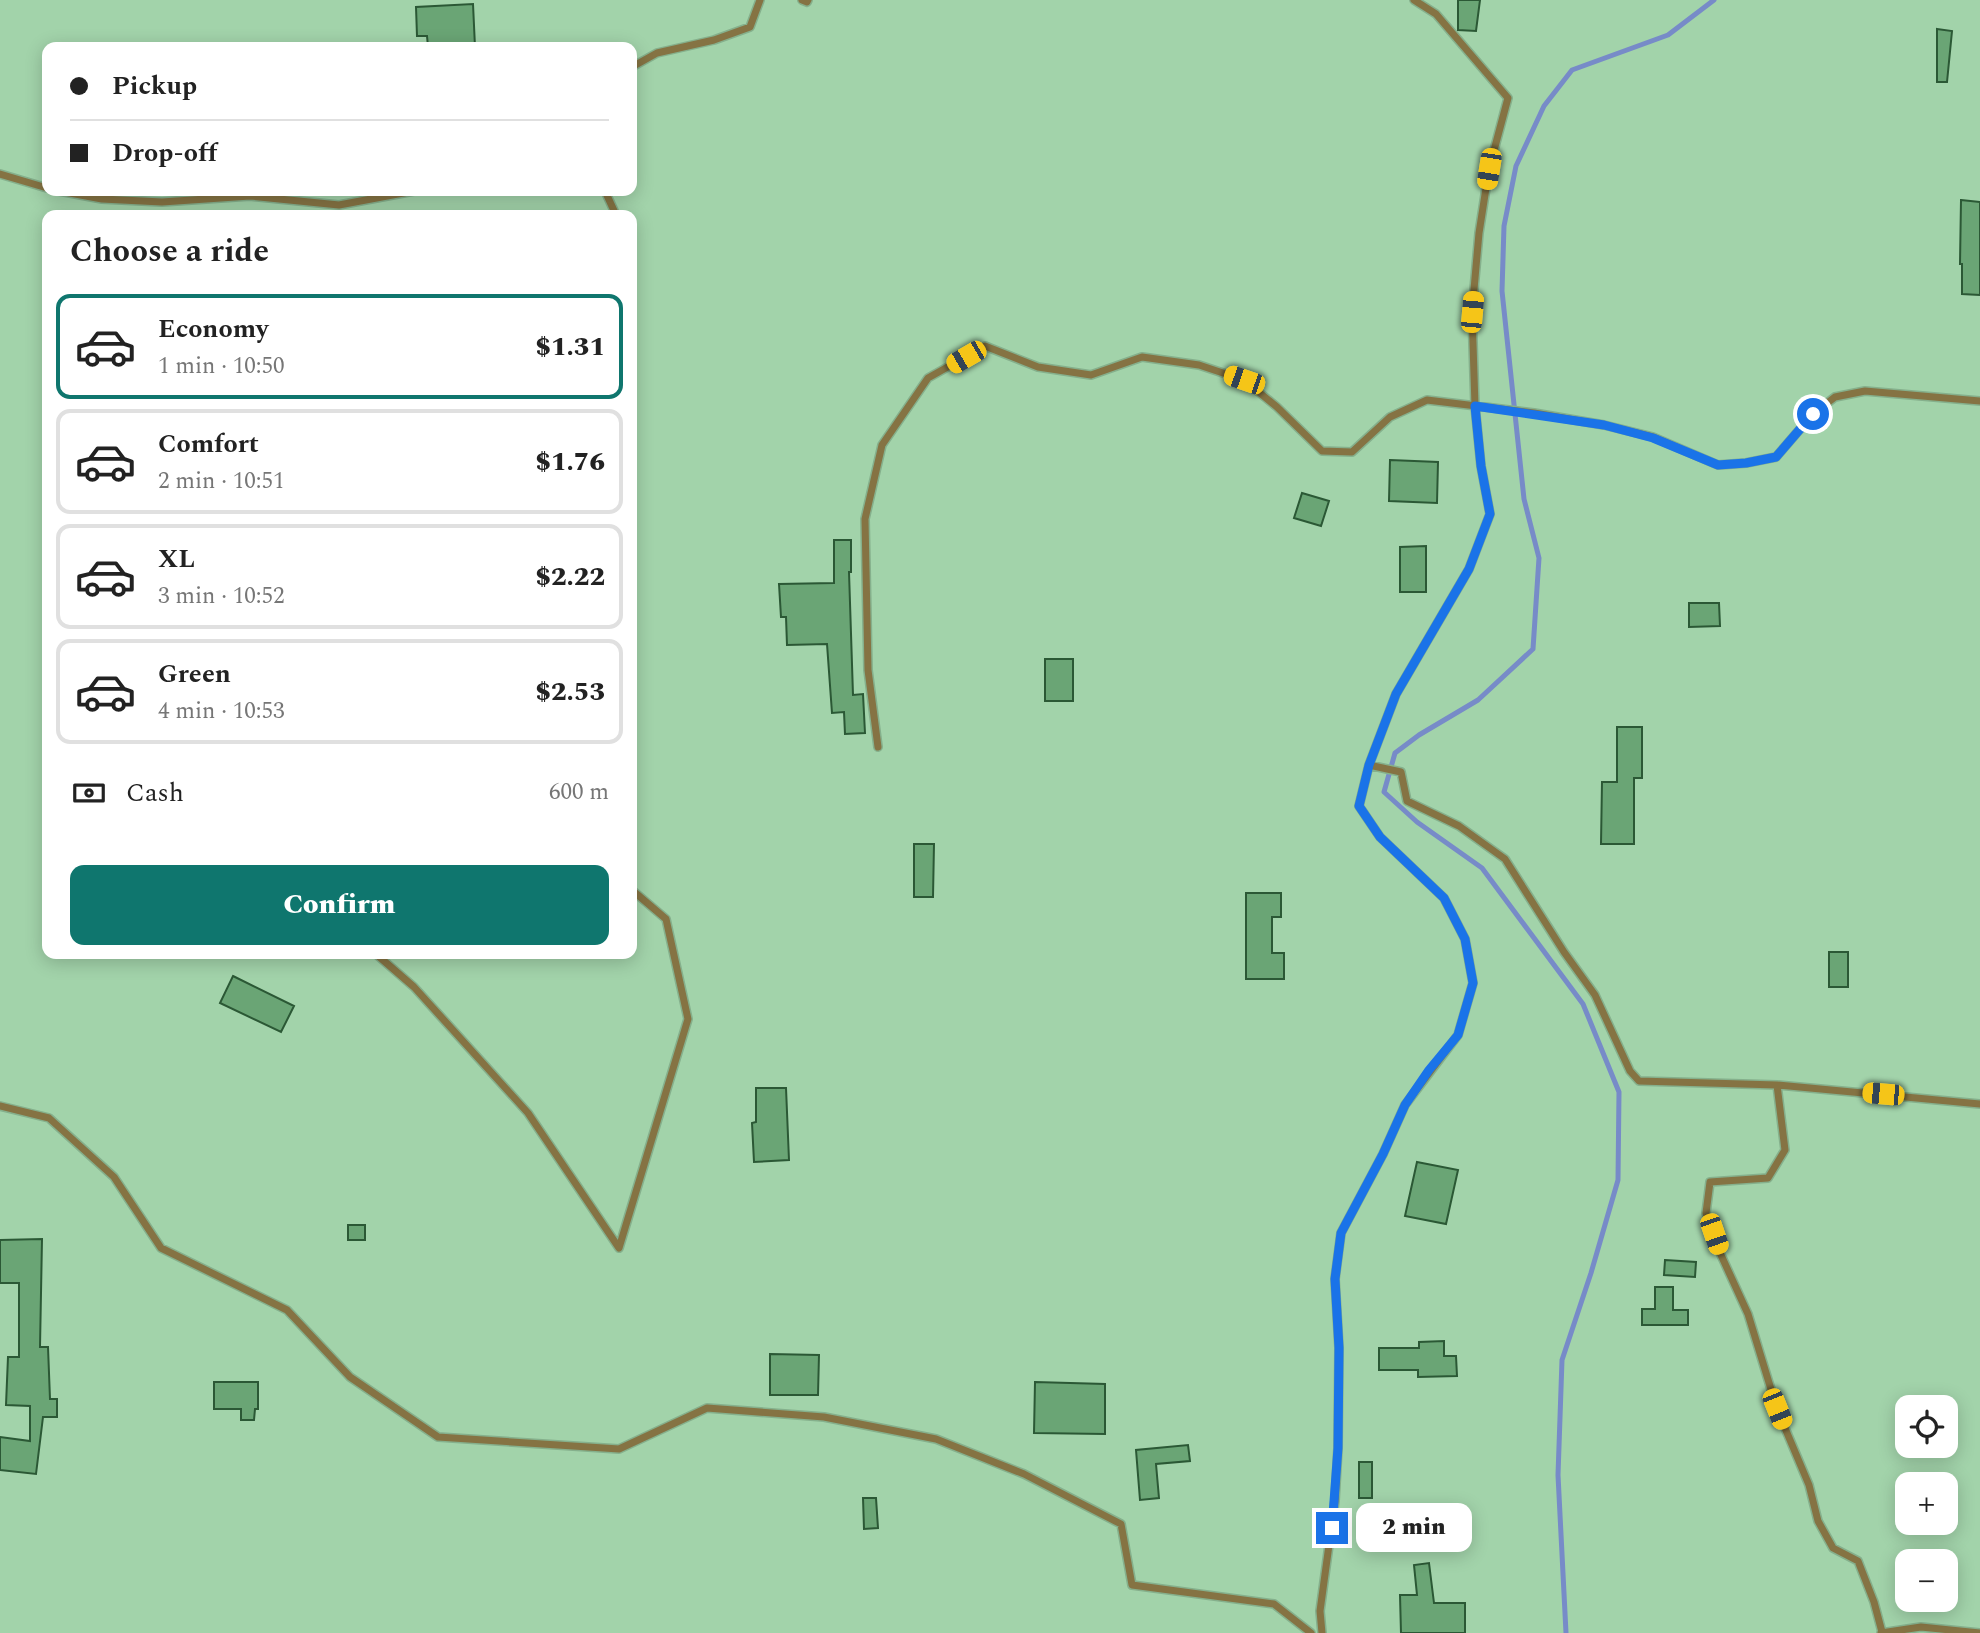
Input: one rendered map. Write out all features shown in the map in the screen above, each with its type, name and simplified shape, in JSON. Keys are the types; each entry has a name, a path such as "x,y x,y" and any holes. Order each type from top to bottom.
{"street":[{"path":"637,64 657,52 714,40 750,27 760,0"},
{"path":"802,0 808,0"},
{"path":"1322,1633 1320,1611 1333,1515 1338,1448 1339,1348 1335,1279 1341,1233 1383,1154 1405,1105 1458,1035 1473,983 1465,939 1444,898 1380,837 1359,806 1369,765 1396,694 1469,569 1490,514 1481,466 1475,406 1472,312 1479,233 1489,169 1508,98 1437,14 1414,0"},
{"path":"0,174 42,187"},
{"path":"86,196 162,202 250,196 339,205 387,196"},
{"path":"878,747 867,670 864,519 882,445 928,378 985,346 1038,367 1091,375 1142,356 1199,365 1244,380 1277,407 1322,451 1352,452 1390,416 1427,400 1604,425 1653,438 1718,465 1746,463 1776,457 1813,414 1835,397 1865,391 1980,401"},
{"path":"1369,765 1401,772 1407,801 1459,826 1506,859 1564,952 1595,995 1630,1071 1639,1082 1777,1085 1980,1104"},
{"path":"382,959 414,987 528,1113 619,1248 688,1019 666,919 637,894"},
{"path":"1777,1085 1785,1150 1768,1178 1710,1182 1706,1213 1721,1255 1748,1314 1777,1409 1809,1485 1818,1521 1833,1548 1858,1561 1882,1632 1922,1627 1980,1633"},
{"path":"0,1105 49,1118 114,1177 161,1248 287,1310 350,1377 438,1437 619,1449 707,1408 824,1417 936,1438 1024,1474 1121,1524 1132,1586 1274,1604 1311,1633"}],"building":[{"path":"1458,0 1480,0 1476,31 1458,30"},
{"path":"473,4 475,42 428,42 427,36 417,36 416,7"},
{"path":"1937,29 1952,31 1947,82 1937,82"},
{"path":"1961,200 1980,202 1980,295 1962,294"},
{"path":"1390,460 1438,462 1437,503 1389,501"},
{"path":"1302,493 1329,501 1321,526 1294,518"},
{"path":"834,540 851,540 849,572 853,695 863,694 865,733 845,734 844,712 832,713 827,644 787,645 786,617 781,617 779,584 834,583"},
{"path":"1426,546 1426,592 1400,592 1400,547"},
{"path":"1689,603 1719,603 1720,626 1689,627"},
{"path":"1045,659 1073,659 1073,701 1045,701"},
{"path":"1617,727 1642,727 1642,778 1634,778 1634,844 1601,844 1602,782 1617,782"},
{"path":"914,844 934,844 933,897 914,897"},
{"path":"1246,893 1281,893 1281,917 1272,917 1272,953 1284,953 1284,979 1246,979"},
{"path":"1829,952 1848,952 1848,987 1829,987"},
{"path":"233,976 294,1006 281,1032 220,1003"},
{"path":"756,1088 786,1088 789,1160 754,1162 752,1123 756,1122"},
{"path":"1417,1162 1458,1170 1446,1224 1405,1216"},
{"path":"348,1225 365,1225 365,1240 348,1240"},
{"path":"42,1239 40,1347 48,1347 50,1399 57,1399 57,1417 43,1417 36,1474 0,1470 0,1437 30,1441 30,1406 6,1405 8,1357 19,1357 19,1283 0,1283 0,1240"},
{"path":"1665,1260 1696,1262 1695,1277 1664,1275"},
{"path":"1655,1287 1673,1287 1673,1310 1688,1310 1688,1325 1642,1325 1642,1309 1655,1309"},
{"path":"1444,1341 1444,1356 1456,1356 1457,1376 1418,1377 1418,1370 1379,1370 1379,1348 1419,1348 1419,1342"},
{"path":"770,1354 819,1355 818,1395 770,1395"},
{"path":"214,1382 258,1382 258,1409 255,1409 254,1420 241,1420 241,1409 214,1409"},
{"path":"1035,1382 1105,1384 1105,1434 1034,1433"},
{"path":"1188,1445 1190,1461 1156,1464 1159,1498 1140,1500 1136,1450"},
{"path":"1359,1462 1372,1462 1372,1498 1359,1498"},
{"path":"863,1498 876,1498 878,1528 864,1529"},
{"path":"1429,1563 1434,1603 1465,1603 1465,1633 1401,1633 1400,1595 1417,1595 1414,1565"}],"waterway":[{"path":"1566,1633 1558,1475 1562,1360 1618,1180 1619,1092 1583,1004 1482,868 1417,822 1384,792 1395,753 1419,735 1478,700 1533,649 1539,558 1524,499 1502,291 1504,226 1516,166 1544,106 1572,70 1668,35 1714,0"}],"route":[{"path":"1332,1528 1338,1448 1339,1348 1335,1279 1341,1233 1383,1154 1405,1105 1458,1035 1473,983 1465,939 1444,898 1380,837 1359,806 1369,765 1396,694 1469,569 1490,514 1481,466 1475,406 1604,425 1653,438 1718,465 1776,457 1813,414"}]}
